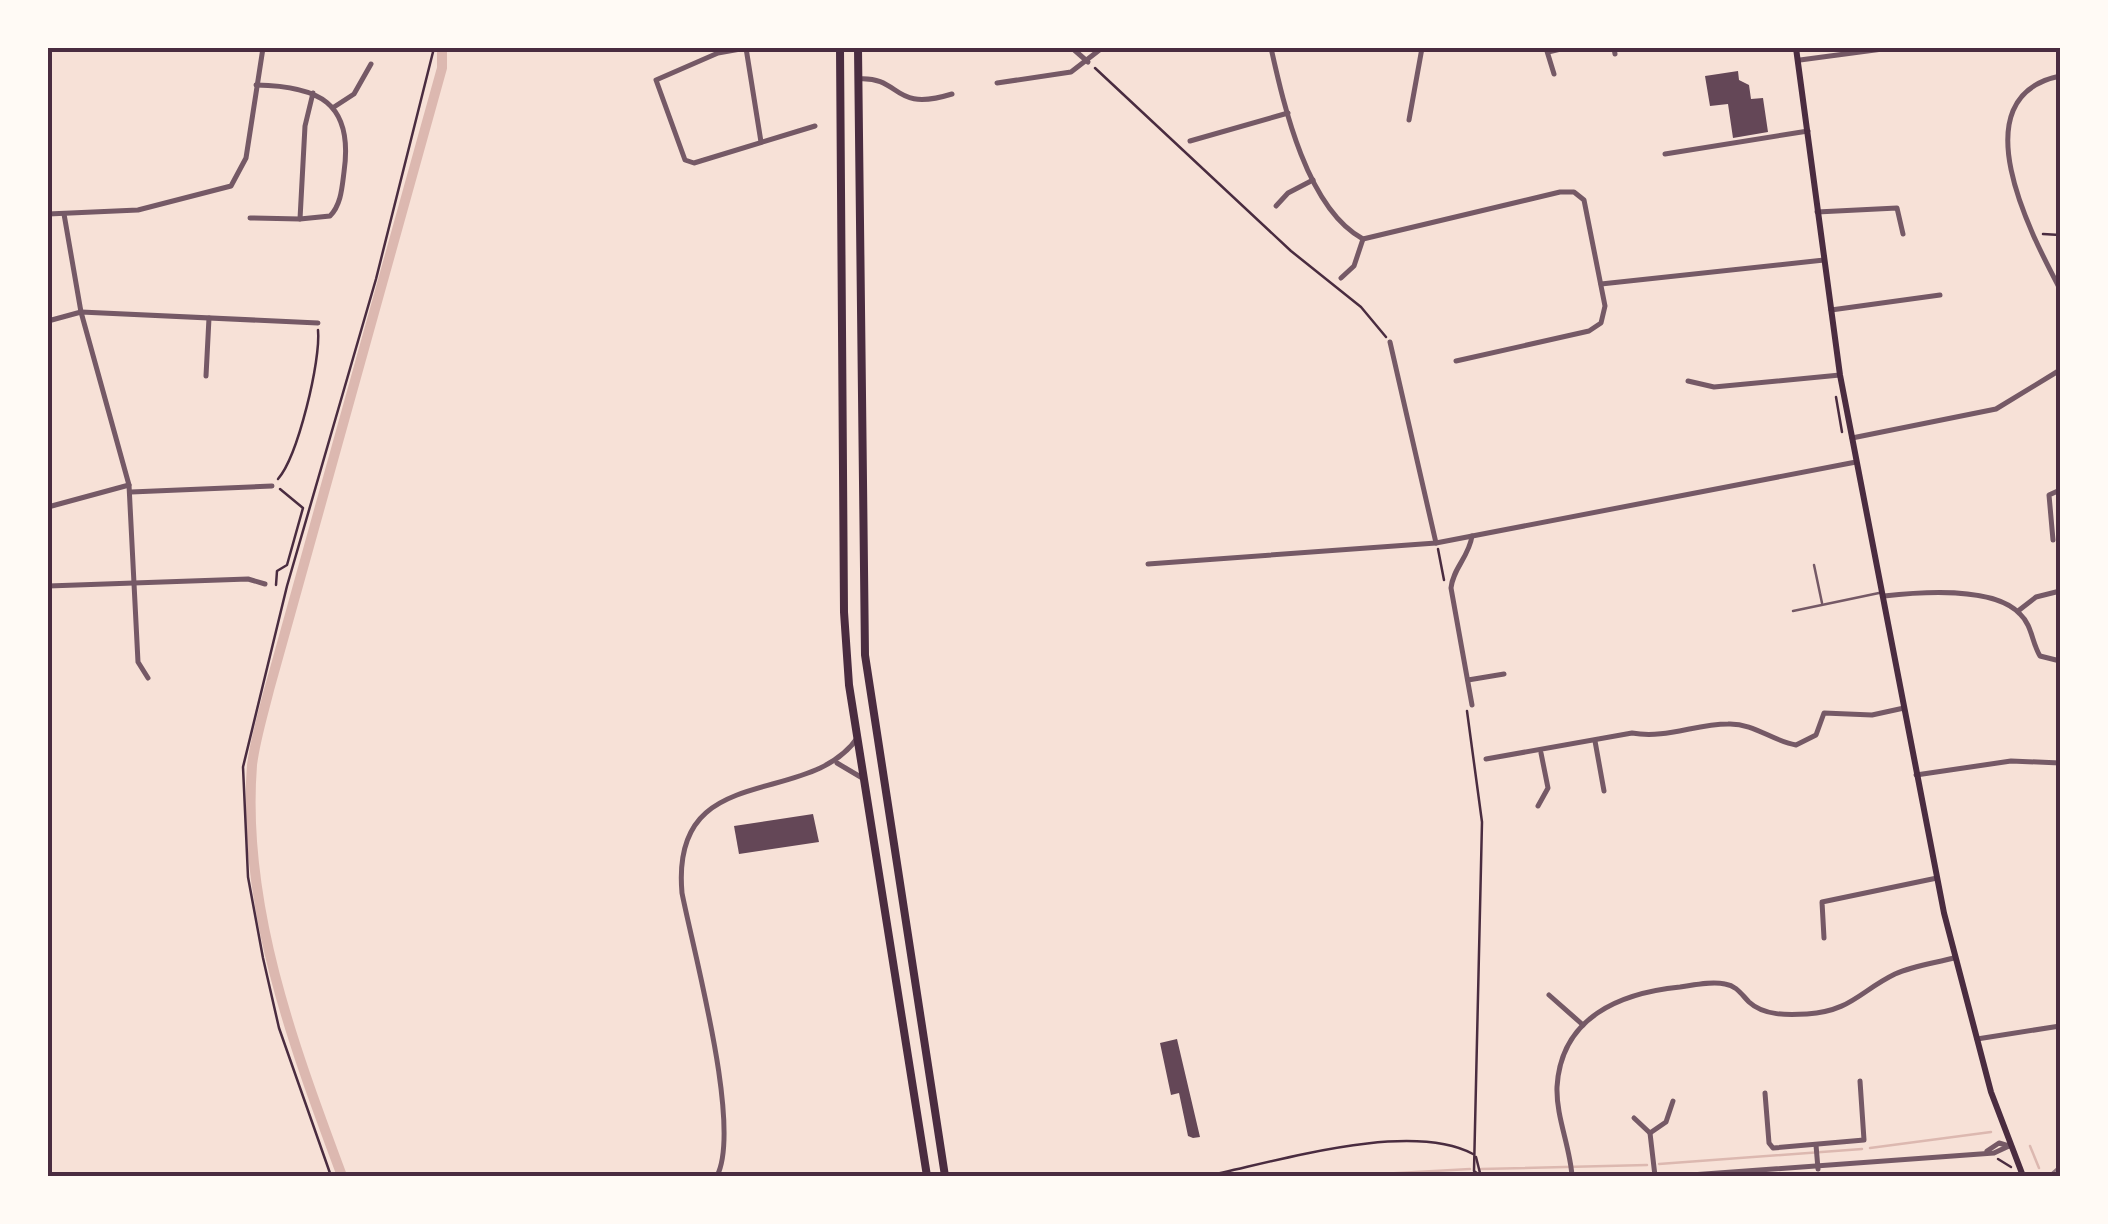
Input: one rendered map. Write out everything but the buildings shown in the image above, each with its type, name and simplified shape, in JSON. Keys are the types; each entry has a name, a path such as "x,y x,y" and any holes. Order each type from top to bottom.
{"highway":[{"path":"840,48 844,612 848,685 867,782 927,1176"},
{"path":"858,48 865,656 945,1176"}],"main road":[{"path":"1796,48 1847,438 1856,462 1954,958 2008,1146 2020,1174"}],"street":[{"path":"48,214 148,208 231,186 246,158 263,48"},
{"path":"761,142 746,48 718,53 656,80 688,162 761,142 815,126"},
{"path":"1072,48 1088,62"},
{"path":"997,84 1022,76 1062,75 1088,62 1102,48"},
{"path":"1271,48 1288,113 1313,180 1333,218 1362,239 1569,191 1586,206 1604,316 1594,330 1456,361"},
{"path":"1409,120 1422,48"},
{"path":"1554,74 1547,50 1564,48"},
{"path":"1800,60 1890,48"},
{"path":"334,107 354,94 372,64"},
{"path":"2060,76 2029,92 2012,116 2010,168 2032,234 2060,289"},
{"path":"858,79 870,78 908,101 923,103 952,94"},
{"path":"250,218 325,219 338,206 346,142 334,107 313,92 256,84"},
{"path":"300,219 305,126 313,92"},
{"path":"1190,141 1288,113"},
{"path":"1665,154 1808,131"},
{"path":"1276,206 1288,193 1313,180"},
{"path":"1818,212 1897,208 1903,234"},
{"path":"64,214 81,312 130,488 138,662 148,678"},
{"path":"1341,278 1354,266 1362,239"},
{"path":"1601,284 1824,260"},
{"path":"1831,310 1940,294"},
{"path":"48,321 81,312 318,323"},
{"path":"206,376 208,318"},
{"path":"1390,342 1436,543"},
{"path":"1847,438 1996,409 2060,370"},
{"path":"1688,381 1714,388 1840,375"},
{"path":"1148,564 1436,543 1856,462"},
{"path":"48,507 130,488 272,486"},
{"path":"2053,540 2048,501 2049,495 2060,490"},
{"path":"1472,536 1467,557 1454,573 1451,588 1472,704"},
{"path":"48,586 248,579 265,584"},
{"path":"1883,594 1930,591 1988,599 2018,612 2040,656 2060,661"},
{"path":"2018,612 2036,598 2060,591"},
{"path":"1468,680 1504,674"},
{"path":"1486,759 1726,724 1754,727 1796,745 1816,735 1824,713 1872,715 1904,708"},
{"path":"717,1176 723,1166 726,1124 682,893 683,855 702,817 720,801 742,790 837,763 859,735"},
{"path":"1595,741 1604,791"},
{"path":"1538,806 1548,788 1541,752"},
{"path":"1916,775 2011,762 2060,764"},
{"path":"837,763 867,782"},
{"path":"1824,938 1822,902 1937,878"},
{"path":"1571,1170 1558,1084 1565,1052 1583,1025 1624,996 1710,984 1731,985 1752,1005 1769,1012 1833,1010 1857,1001 1892,976 1954,958"},
{"path":"1549,994 1583,1025"},
{"path":"1977,1039 2060,1026"},
{"path":"1764,1093 1768,1143 1780,1148 1816,1147 1864,1140 1860,1081"},
{"path":"1650,1133 1666,1122 1673,1101"},
{"path":"1634,1118 1650,1133 1655,1176"},
{"path":"1677,1176 1866,1166 1987,1150 2000,1152 2008,1146"},
{"path":"1816,1147 1818,1169"},
{"path":"1866,1166 1867,1174"}],"lane":[{"path":"1814,565 1822,605"},
{"path":"1793,611 1883,594"}],"path":[{"path":"331,1176 279,1028 263,958 248,877 243,767 261,684 376,280 434,48"},
{"path":"1088,62 1291,250 1362,306 1390,342"},
{"path":"2032,234 2060,236"},
{"path":"276,585 276,572 287,565 303,508 287,492 272,486 290,456 318,354 318,323"},
{"path":"1836,397 1847,438"},
{"path":"1436,543 1445,584"},
{"path":"1464,697 1482,822 1477,865 1478,1171"},
{"path":"1207,1176 1347,1143 1444,1145 1475,1154"},
{"path":"1998,1158 2020,1174"},
{"path":"48,1165 50,1176"}],"waterway":[{"path":"342,1176 290,1026 263,923 251,818 252,765 269,690 442,68 442,48"},
{"path":"1870,1148 1991,1132"},
{"path":"2030,1146 2039,1168"},
{"path":"1659,1164 1862,1149"},
{"path":"1481,1169 1647,1165"},
{"path":"1344,1176 1470,1169"}],"railway":[{"path":"2049,1176 2060,1166"}]}
